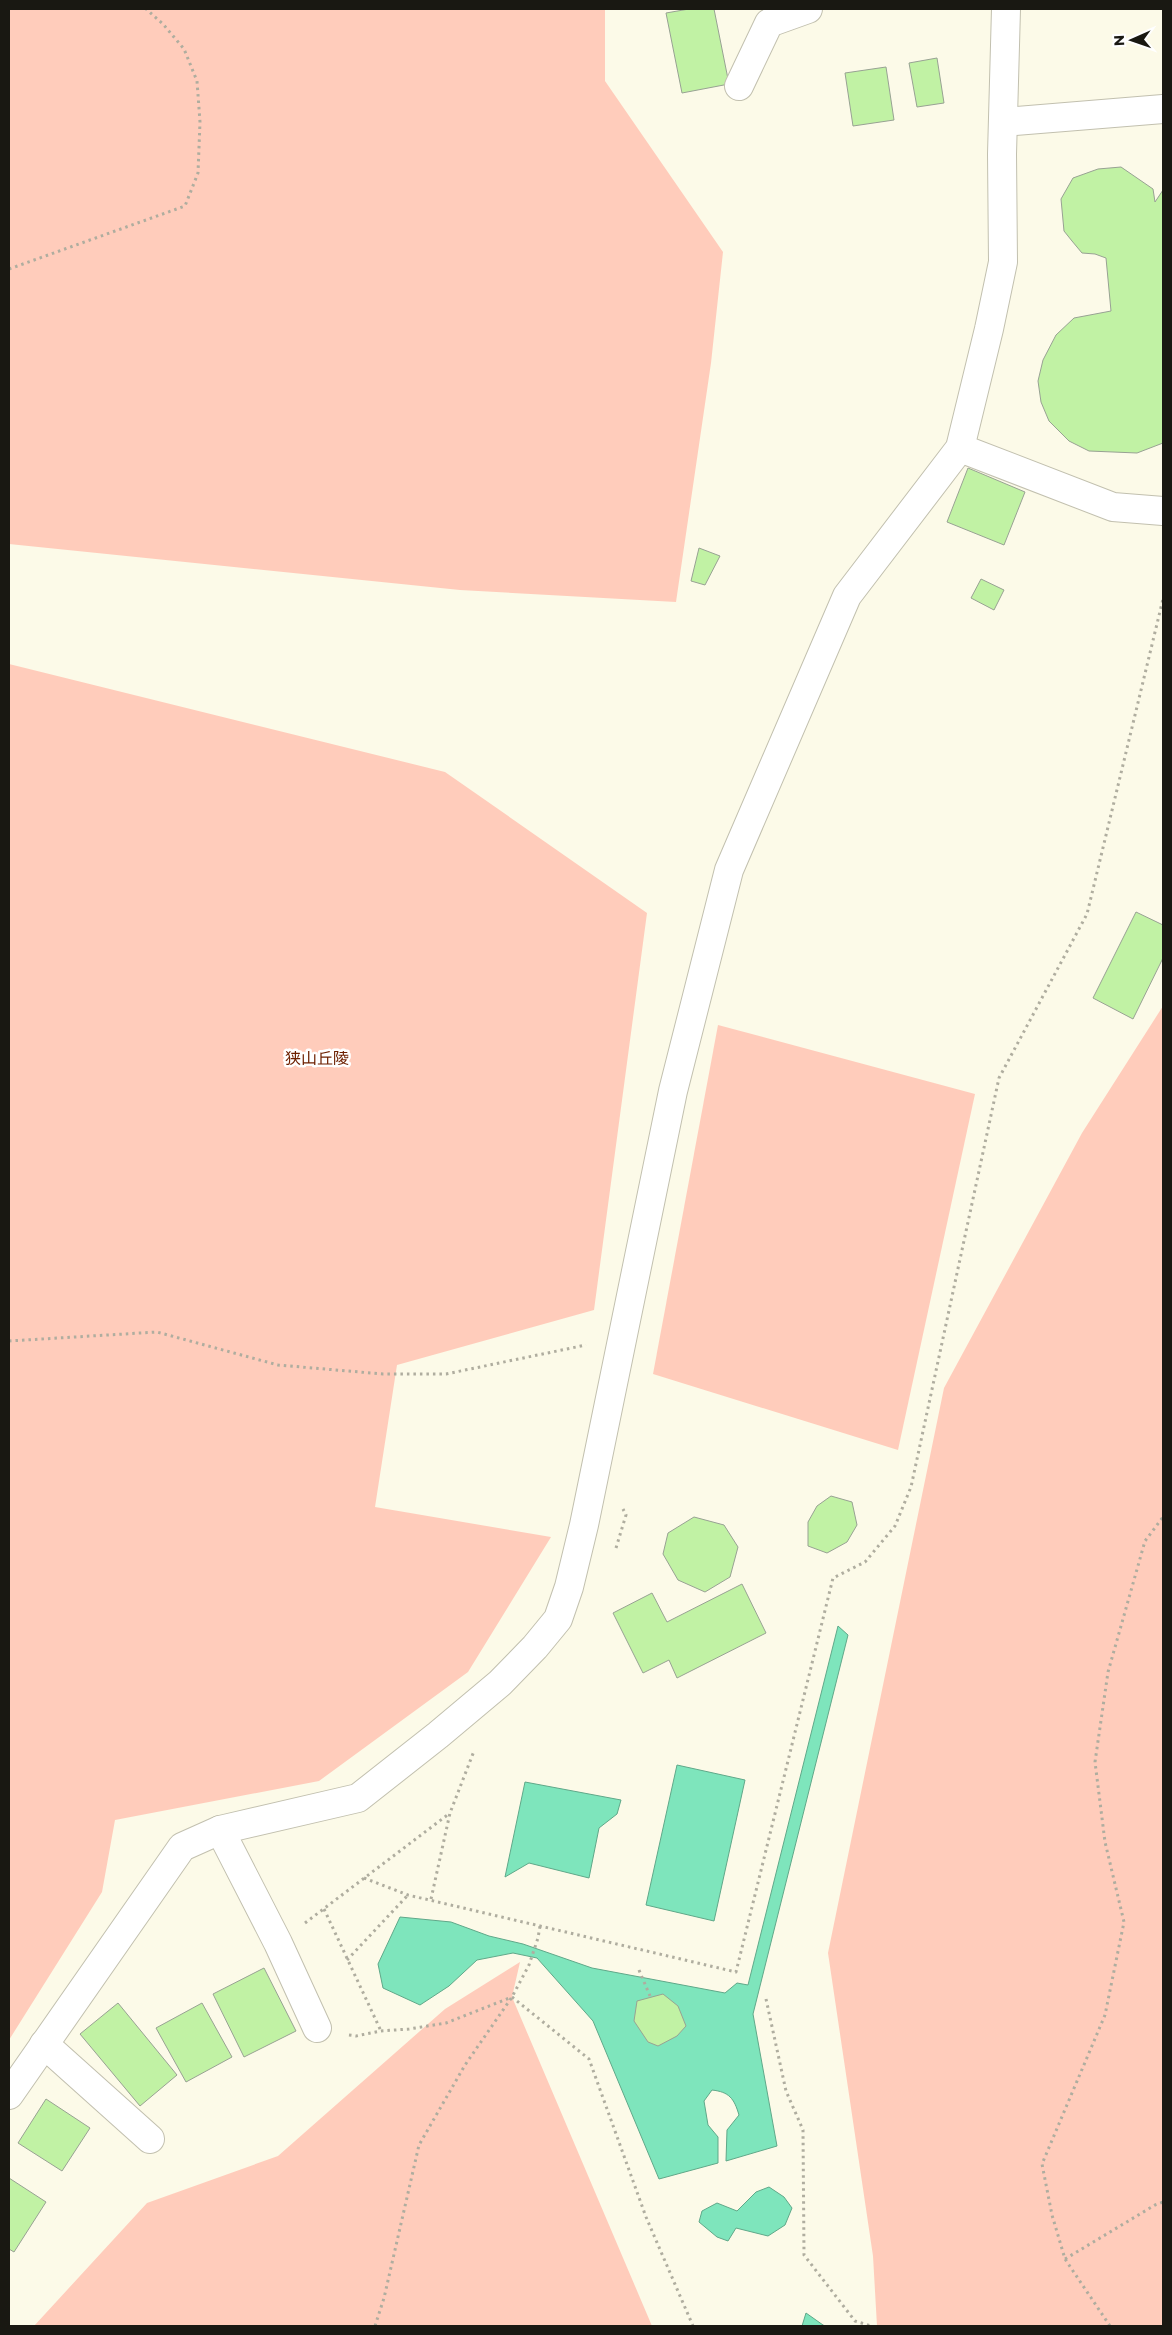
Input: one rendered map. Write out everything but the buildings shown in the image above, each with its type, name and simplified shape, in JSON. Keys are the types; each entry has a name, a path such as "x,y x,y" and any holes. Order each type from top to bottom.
{"street":[{"path":"740,86 769,23 808,9"},
{"path":"9,2095 182,1848 220,1830 358,1798 500,1683 535,1647 558,1619 569,1587 584,1525 673,1091 729,870 847,596 960,448 1003,262 1003,122 1006,9"},
{"path":"1003,122 1163,109"},
{"path":"960,448 1113,507 1163,511"},
{"path":"220,1830 278,1943 317,2028"},
{"path":"44,2044 150,2139"}],"path":[{"path":"9,269 185,206 198,173 200,122 197,81 184,50 163,24 146,9"},
{"path":"364,1878 408,1895 736,1972 833,1578 865,1562 895,1526 911,1487 999,1078 1087,914 1163,599"},
{"path":"9,1340 158,1332 278,1365 383,1374 446,1374 624,1337"},
{"path":"1110,2326 1065,2259 1052,2215 1042,2164 1105,2015 1124,1922 1105,1842 1095,1762 1108,1672 1145,1541 1163,1517"},
{"path":"278,1943 450,1813"},
{"path":"347,1960 408,1895"},
{"path":"324,1909 381,2031"},
{"path":"375,2326 384,2298 420,2145 465,2065 512,1997 529,1965 540,1926"},
{"path":"639,1970 650,1996"},
{"path":"317,2028 356,2036 381,2031 409,2029 446,2023 512,1997"},
{"path":"512,1997 589,2059 646,2217 693,2326"},
{"path":"766,1999 786,2091 803,2130 804,2255 855,2321 871,2326"},
{"path":"1065,2259 1163,2202"}],"green space":[{"path":"9,9 605,9 605,81 723,252 711,363 676,602 460,590 9,544"},
{"name":"狭山丘陵","path":"9,664 445,772 647,913 594,1310 397,1365 375,1507 551,1537 468,1672 319,1781 115,1820 102,1892 9,2040"},
{"path":"1163,1006 1163,2326 877,2326 873,2256 828,1953 944,1388 1082,1133"},
{"path":"718,1025 975,1094 898,1450 653,1374"},
{"path":"520,1962 512,1997 652,2326 34,2326 147,2203 278,2156 445,2009"}],"shaded area":[{"path":"838,1626 848,1635 753,2014 777,2146 726,2161 727,2130 739,2115 733,2100 727,2094 712,2090 704,2101 708,2125 718,2137 718,2163 659,2179 593,2021 537,1958 513,1953 477,1960 449,1986 420,2005 383,1988 378,1964 400,1917 451,1922 489,1936 523,1944 592,1968 725,1993 737,1983 748,1985"},
{"path":"677,1765 745,1780 714,1921 646,1905"},
{"path":"525,1782 621,1800 617,1814 599,1828 589,1878 529,1863 505,1877"},
{"path":"769,2187 784,2197 792,2208 785,2225 768,2236 736,2228 728,2241 717,2237 699,2222 702,2211 717,2203 737,2211 756,2192"},
{"path":"806,2313 823,2325 825,2326 802,2326"}]}
